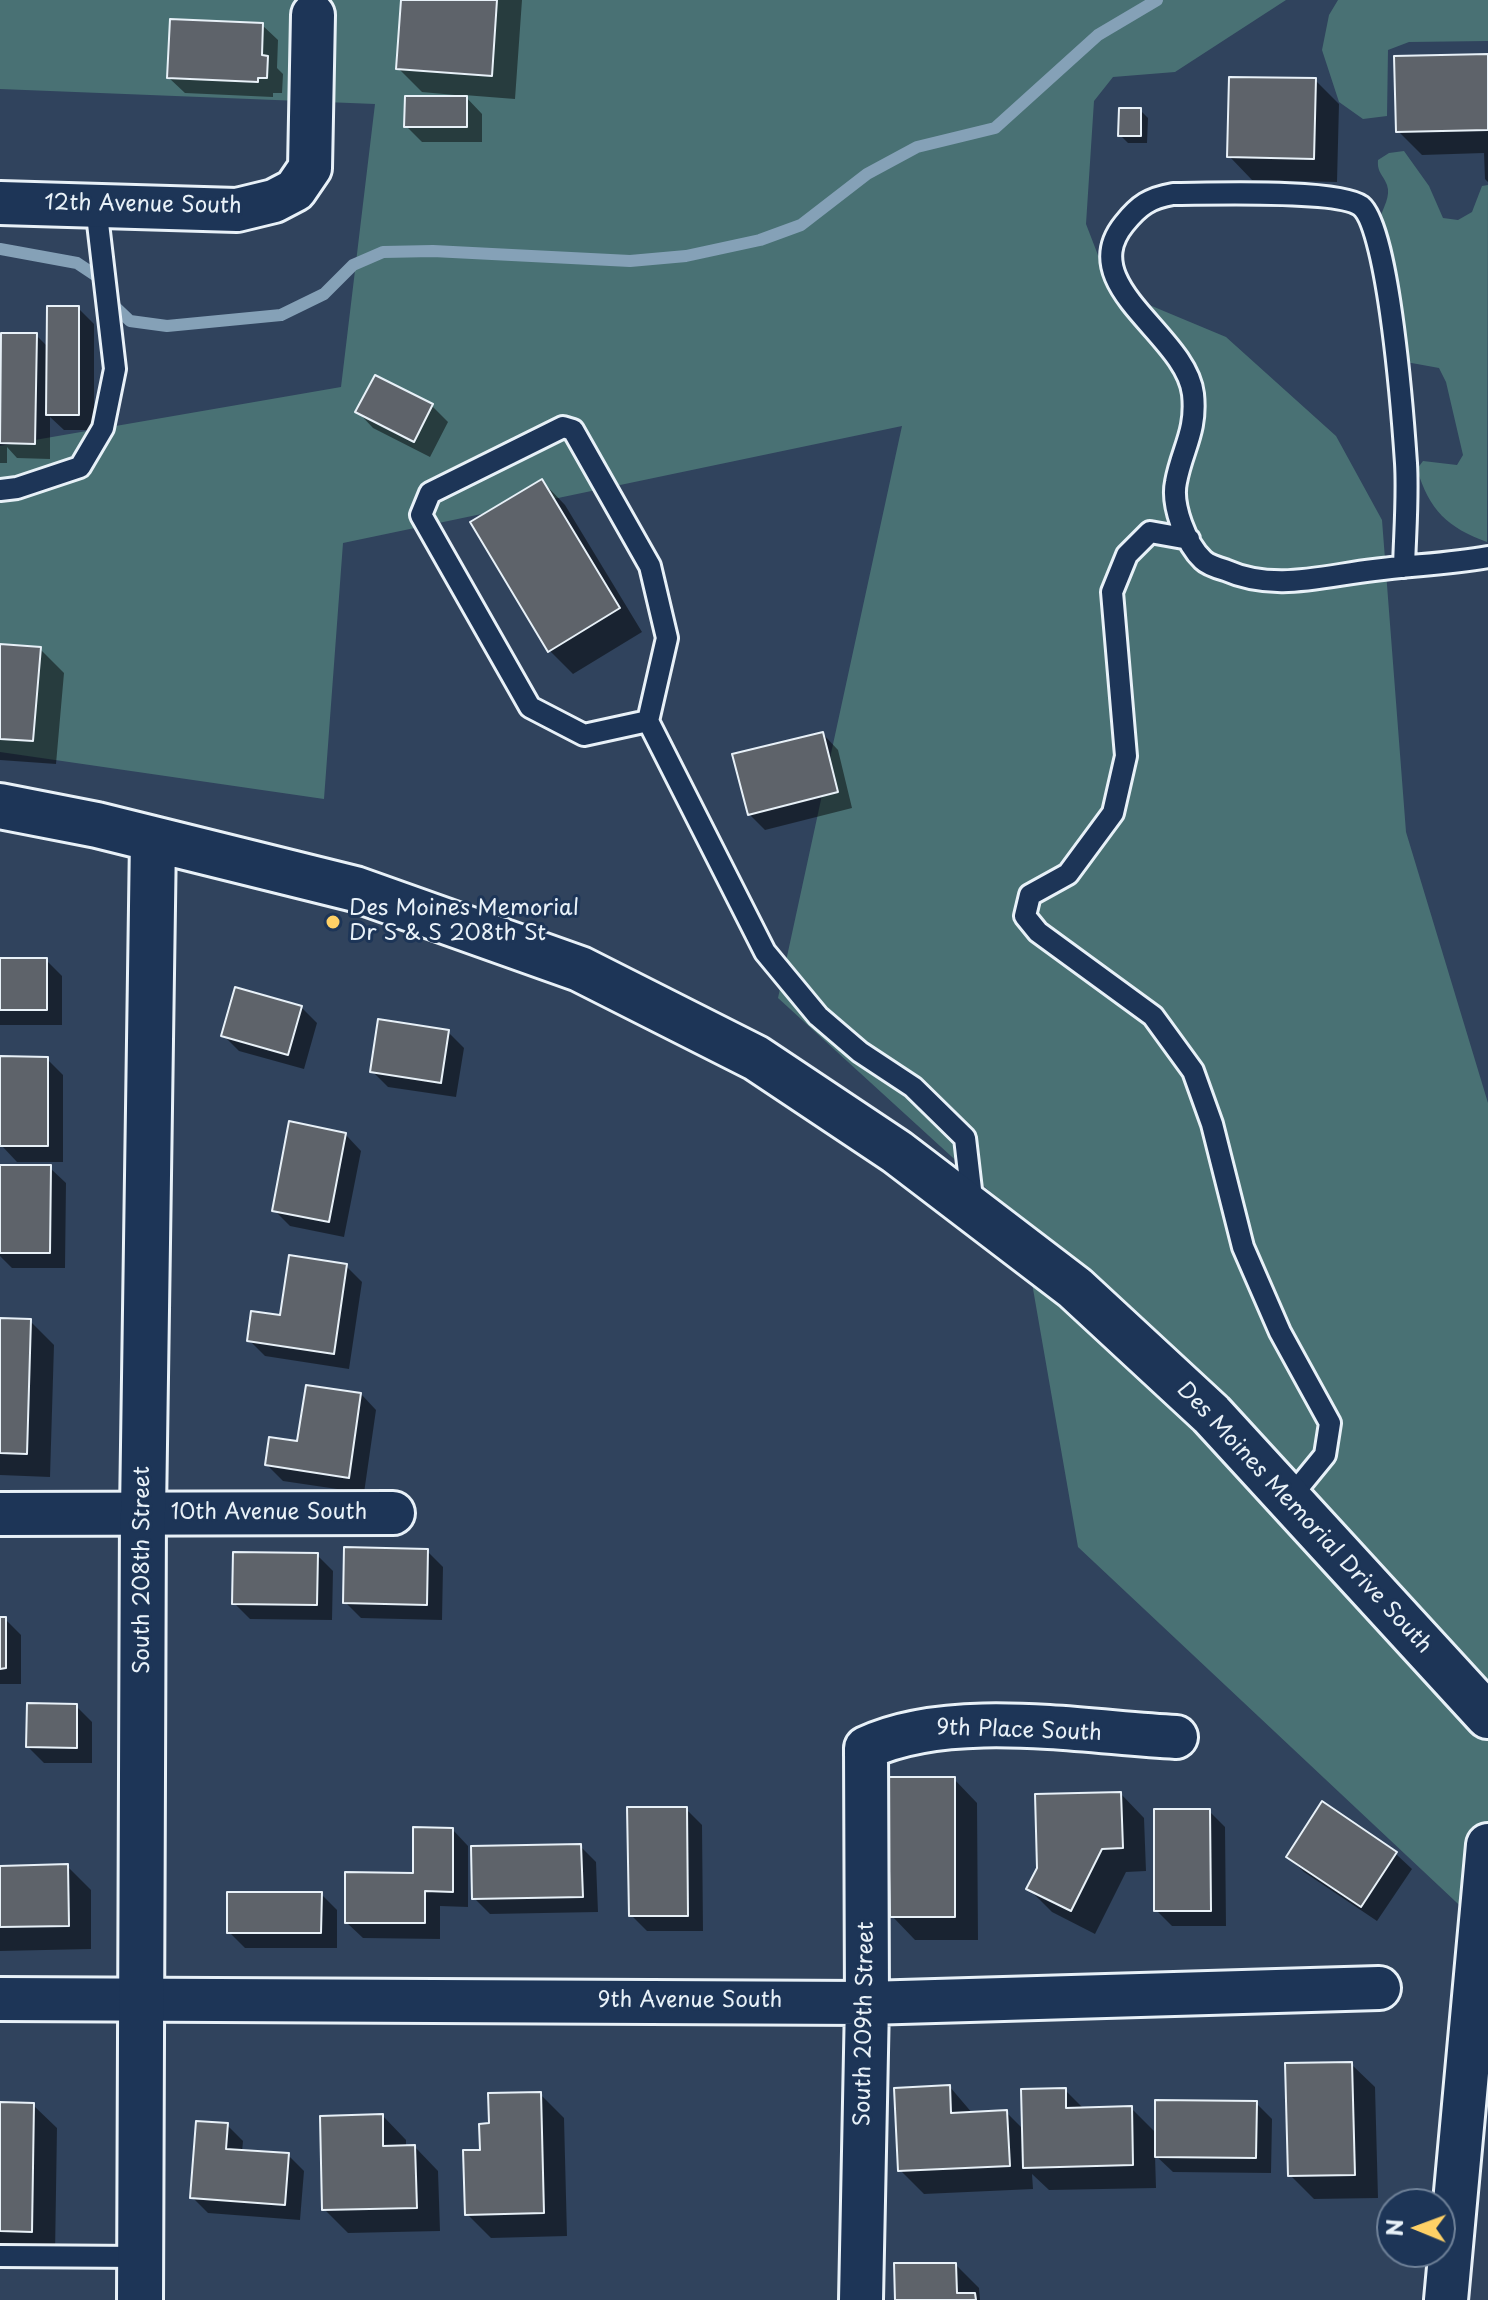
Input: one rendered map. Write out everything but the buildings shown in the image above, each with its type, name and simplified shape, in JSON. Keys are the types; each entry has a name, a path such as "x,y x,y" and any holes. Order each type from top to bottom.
{"main road":[{"name":"Des Moines Memorial Drive South","path":"0,806 153,839 355,889 580,969 756,1058 897,1152 1075,1288 1211,1414 1488,1716"},
{"name":"South 208th Street","path":"140,2300 143,1512 153,839"}],"street":[{"name":"12th Avenue South","path":"0,203 237,210 274,201 295,190 310,168 313,15"},
{"name":"10th Avenue South","path":"0,1514 393,1513"},
{"name":"9th Place South","path":"866,1748 895,1735 937,1726 1176,1737"},
{"name":"South 209th Street","path":"861,2300 867,2003 866,1748"},
{"path":"1446,2300 1474,2178 1488,1845"},
{"name":"9th Avenue South","path":"0,1999 867,2003 1379,1988"}],"lane":[{"path":"1404,567 1406,465 1382,255 1372,218 1359,204 1332,198 1173,194 1144,202 1119,230 1111,250 1115,280 1139,315 1174,348 1193,392 1192,436 1175,484 1179,517 1204,561 1244,579 1292,583 1488,557"},
{"path":"0,490 17,488 80,467 103,428 115,369 96,206"},
{"path":"648,721 584,735 530,707 421,515 430,493 563,427 573,430 650,566 667,638 648,721 765,952 818,1016 860,1052 913,1087 965,1138 973,1211"},
{"path":"1189,539 1150,532 1127,555 1112,592 1126,756 1113,813 1068,874 1030,895 1025,916 1038,932 1153,1016 1193,1071 1212,1124 1243,1247 1280,1332 1330,1423 1325,1455 1289,1499"},
{"path":"0,2256 140,2257"}],"green space":[{"path":"0,0 1286,0 1175,72 1113,77 1094,101 1086,224 1111,289 1226,337 1336,436 1382,520 1406,832 1488,1103 1488,1932 1078,1547 1021,1220 778,998 902,426 343,543 324,799 0,752 0,446 341,387 375,104 0,89"},
{"path":"1338,0 1488,0 1488,41 1409,42 1388,50 1387,116 1363,119 1339,102 1322,50 1329,15"},
{"path":"1404,151 1429,186 1443,218 1458,220 1472,212 1482,186 1488,185 1487,542 1473,537 1442,516 1428,496 1417,469 1423,461 1457,465 1463,455 1446,382 1439,368 1406,362 1380,218 1388,189 1378,164 1378,160 1389,153"}],"waterway":[{"path":"0,249 77,263 98,277 107,299 130,321 167,326 281,315 324,294 353,265 383,252 433,251 630,261 686,256 760,240 801,225 867,174 917,147 995,128 1098,35 1157,0"}],"place":[{"name":"Des Moines Memorial Dr S & S 208th St","path":"333,922"}]}
